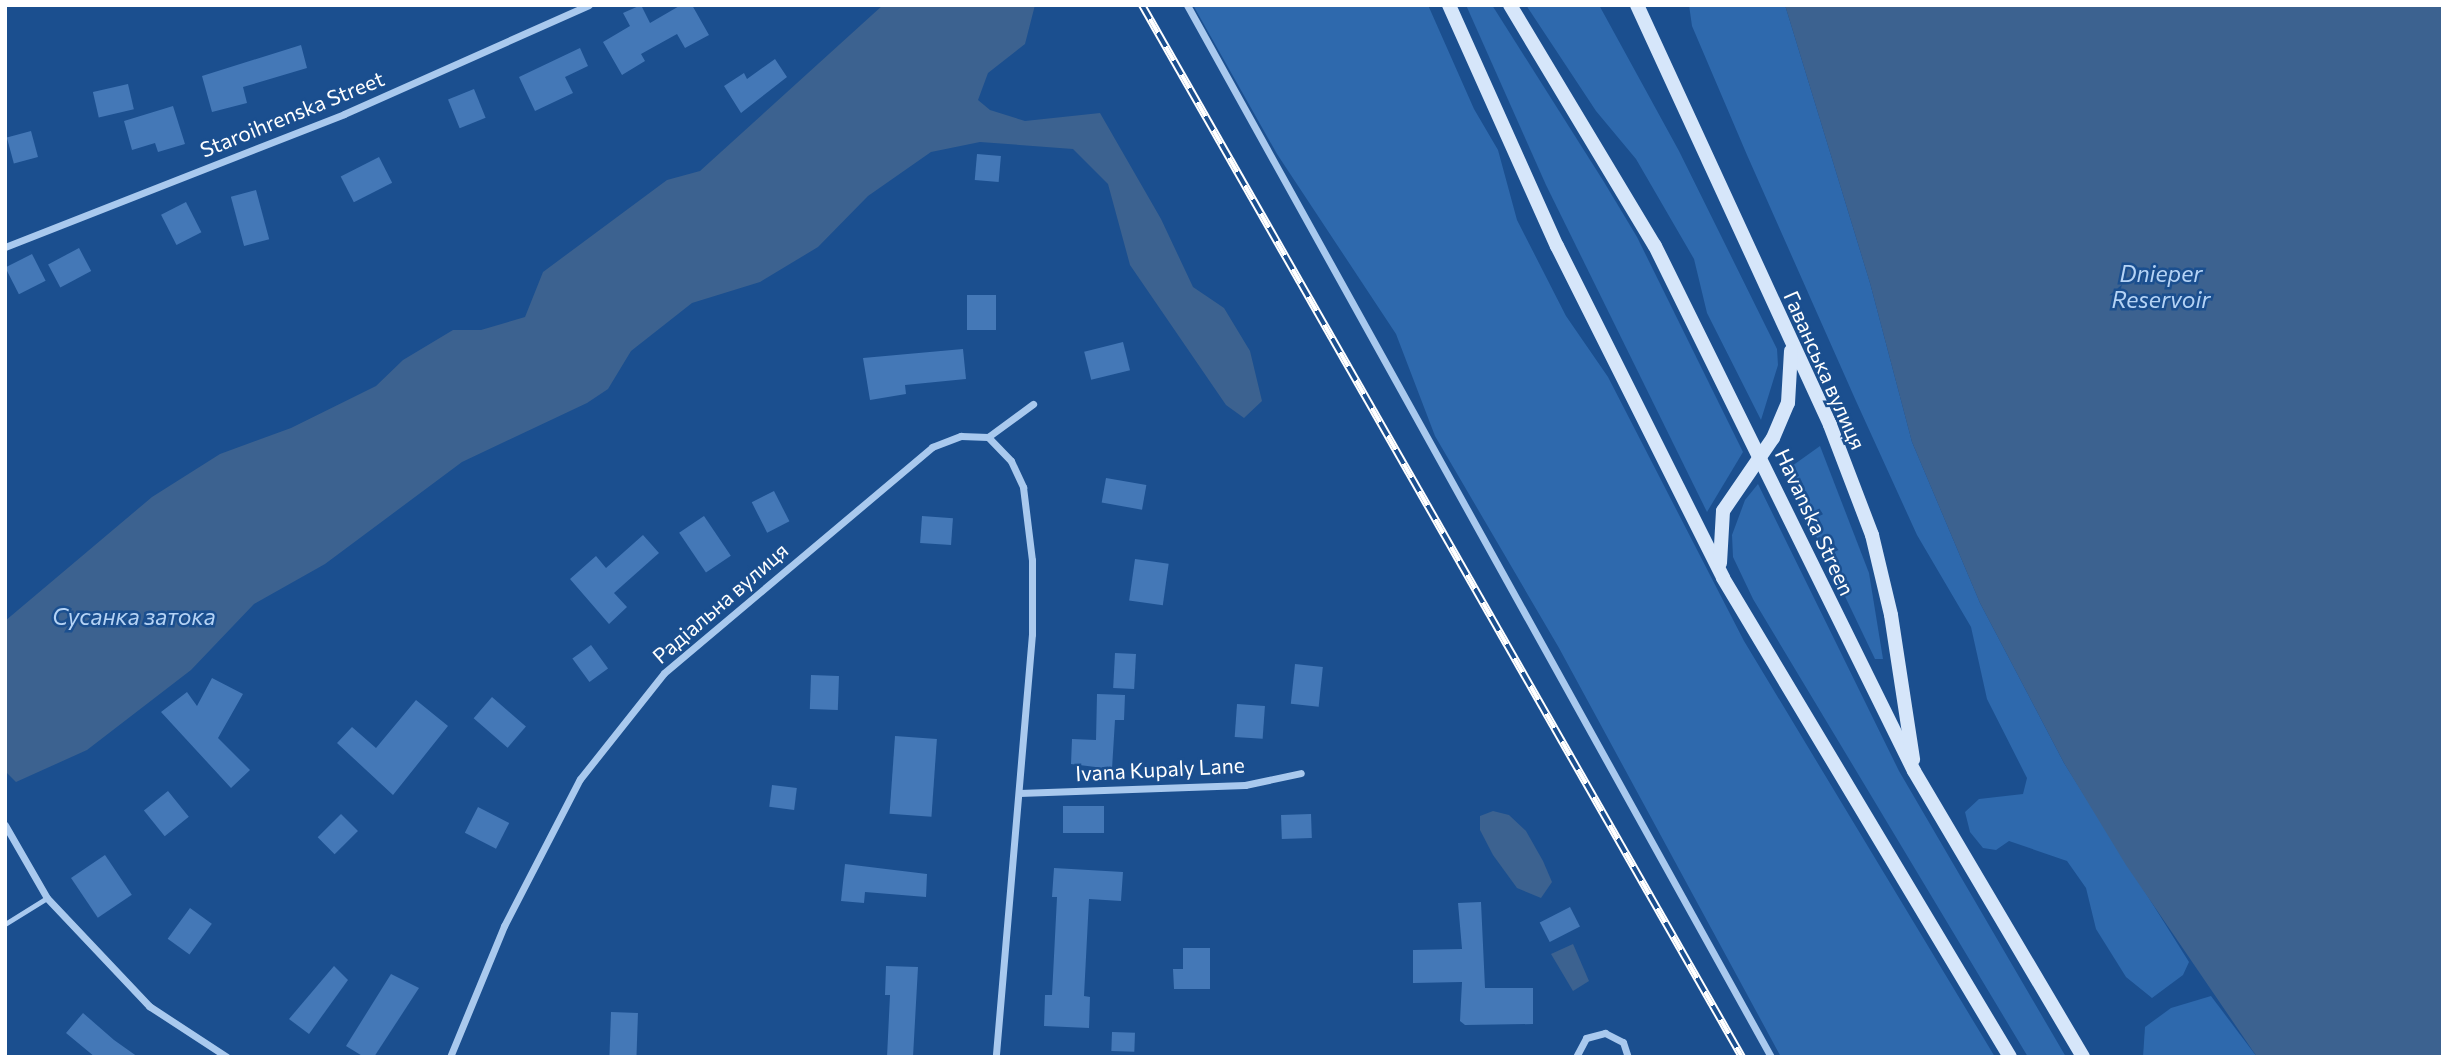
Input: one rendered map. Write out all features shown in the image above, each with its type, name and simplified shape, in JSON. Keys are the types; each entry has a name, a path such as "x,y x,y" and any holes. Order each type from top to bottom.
{"main road":[{"path":"1449,5 1557,246 1723,578 2010,1057"},
{"name":"Havanska Streen","path":"1510,5 1655,246 1914,771 2083,1057"},
{"name":"Гаванська вулиця","path":"1637,5 1830,425 1872,535 1892,615 1914,771"},
{"path":"1723,578 1718,554 1723,511 1760,456 1788,402 1790,341"}],"street":[{"name":"Staroihrenska Street","path":"5,247 344,114 589,5"},
{"path":"1187,5 1771,1057"},
{"path":"996,1057 1032,634 1032,560 1023,487 1011,461 988,437 1033,404"},
{"name":"Радіальна вулиця","path":"450,1057 504,926 580,779 664,673 932,447 961,436 988,437"},
{"name":"Ivana Kupaly Lane","path":"1018,793 1245,785 1301,773"},
{"path":"5,825 47,898 149,1006 227,1057"},
{"path":"1576,1057 1586,1038 1605,1033 1623,1042 1628,1057"}],"lane":[{"path":"5,924 47,898"}],"shaded area":[{"path":"1193,5 1428,5 1474,109 1498,150 1517,220 1566,316 1608,377 1744,641 1995,1057 1781,1057 1559,648 1435,436 1396,334 1277,154"},
{"path":"1466,5 1492,5 1604,182 1637,237 1743,452 1707,512 1546,185"},
{"path":"1526,5 1599,5 1679,151 1777,349 1778,365 1761,420 1707,313 1694,259 1636,159 1596,111"},
{"path":"1689,5 1785,5 1870,283 1912,442 1980,603 2064,763 2189,962 2183,975 2152,998 2126,977 2096,929 2086,888 2067,861 2009,841 1996,850 1983,848 1970,832 1965,812 1979,799 2023,794 2027,778 1987,699 1971,627 1917,535 1856,401 1692,26"},
{"path":"1820,446 1869,573 1883,659 1875,659 1785,471"},
{"path":"1758,484 1899,771 2066,1057 2028,1057 1753,599 1733,557 1732,535 1745,500"},
{"path":"2211,996 2257,1057 2143,1057 2145,1027 2171,1008"}],"water":[{"name":"Сусанка затока","path":"883,5 1035,5 1025,44 988,73 978,100 990,110 1025,121 1100,113 1161,219 1193,287 1224,308 1250,351 1262,401 1244,418 1226,405 1130,265 1108,184 1073,149 980,142 931,152 868,196 818,247 760,282 692,303 631,351 608,389 587,403 462,462 325,564 254,604 191,670 87,750 16,782 5,771 5,621 152,497 220,454 291,428 376,386 403,360 453,330 481,330 525,317 543,272 667,180 700,171"},
{"name":"Dnieper Reservoir","path":"1785,5 2443,5 2443,1057 2257,1057 2126,865 2064,763 1980,603 1912,442 1870,283"},
{"path":"1493,811 1509,815 1526,831 1543,861 1552,882 1541,898 1517,888 1493,855 1480,830 1480,816"},
{"path":"1573,944 1589,981 1573,991 1551,954"}],"building":[{"path":"641,5 650,23 681,5 692,5 709,35 685,48 677,34 641,54 645,61 622,75 603,42 630,26 623,13"},
{"path":"301,45 307,68 243,87 247,103 212,112 202,76"},
{"path":"580,48 588,66 565,77 573,93 535,111 519,77"},
{"path":"775,59 787,77 741,113 724,86 744,73 747,79"},
{"path":"128,84 134,109 99,117 93,92"},
{"path":"474,89 486,118 460,128 448,99"},
{"path":"173,106 185,144 158,152 155,143 132,150 124,121"},
{"path":"31,131 38,157 14,164 7,137"},
{"path":"977,154 1001,156 999,182 975,180"},
{"path":"379,157 392,183 354,202 341,177"},
{"path":"256,190 269,239 244,246 231,197"},
{"path":"186,202 201,232 176,245 161,215"},
{"path":"79,248 91,271 60,287 48,264"},
{"path":"32,254 46,281 19,294 5,268"},
{"path":"967,295 996,295 996,330 967,330"},
{"path":"1123,342 1130,370 1091,380 1084,352"},
{"path":"963,349 966,379 905,385 906,394 870,400 863,358"},
{"path":"1106,478 1146,485 1142,510 1102,503"},
{"path":"774,491 789,521 767,533 752,502"},
{"path":"704,516 731,556 706,573 679,533"},
{"path":"922,516 953,518 951,545 920,543"},
{"path":"643,535 659,553 614,593 627,607 609,624 570,579 596,556 606,568"},
{"path":"1135,559 1169,564 1163,605 1129,601"},
{"path":"591,645 608,668 589,682 572,659"},
{"path":"1115,653 1136,654 1134,689 1113,688"},
{"path":"1295,664 1323,667 1319,707 1291,704"},
{"path":"811,675 839,676 838,710 810,709"},
{"path":"212,678 243,694 218,738 250,770 231,788 161,712 187,692 197,706"},
{"path":"1097,694 1125,695 1124,720 1115,720 1112,769 1071,764 1072,739 1096,740"},
{"path":"492,697 526,727 508,748 474,718"},
{"path":"416,700 448,726 393,795 337,743 352,727 376,748"},
{"path":"1237,704 1265,706 1263,739 1235,737"},
{"path":"895,736 937,739 931,817 890,814"},
{"path":"772,785 797,788 794,810 769,807"},
{"path":"168,791 189,817 165,836 144,811"},
{"path":"1063,806 1104,806 1104,833 1063,833"},
{"path":"478,807 509,823 496,849 465,833"},
{"path":"341,814 358,831 335,854 318,837"},
{"path":"1311,814 1312,838 1282,839 1281,815"},
{"path":"105,855 132,895 98,918 71,878"},
{"path":"845,864 927,874 926,897 865,892 864,903 841,901"},
{"path":"1054,868 1123,872 1121,901 1089,899 1084,996 1090,997 1089,1028 1044,1026 1045,995 1052,995 1057,897 1052,897"},
{"path":"1481,902 1485,988 1533,988 1533,1024 1465,1025 1460,1021 1462,982 1413,983 1413,950 1462,949 1458,903"},
{"path":"1570,907 1580,927 1550,942 1540,922"},
{"path":"190,908 212,924 190,955 168,939"},
{"path":"1183,948 1210,948 1210,989 1174,989 1173,969 1183,969"},
{"path":"334,966 348,980 309,1034 289,1019"},
{"path":"886,966 918,967 913,1057 887,1057 890,995 885,995"},
{"path":"391,974 419,988 374,1057 364,1057 346,1046"},
{"path":"611,1012 638,1013 636,1057 609,1057"},
{"path":"83,1013 138,1057 95,1057 66,1033"},
{"path":"1112,1032 1135,1033 1134,1052 1111,1051"}],"railway":[{"path":"1142,5 1742,1057"}]}
